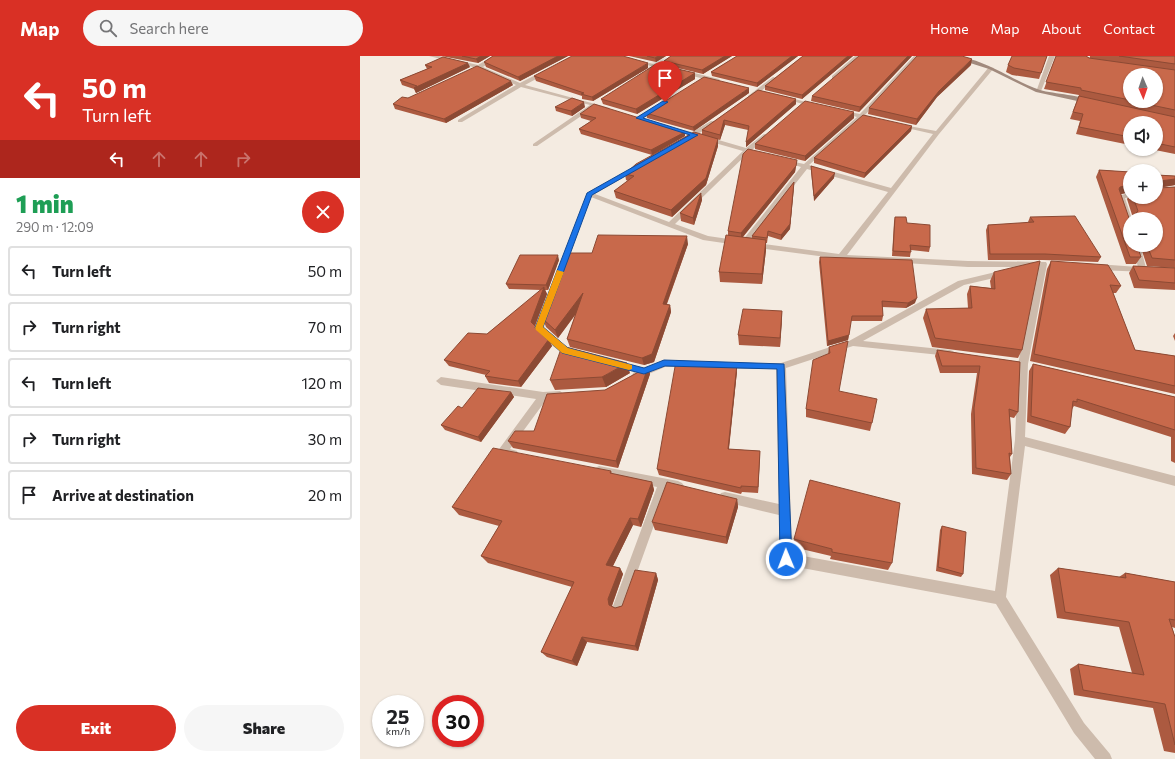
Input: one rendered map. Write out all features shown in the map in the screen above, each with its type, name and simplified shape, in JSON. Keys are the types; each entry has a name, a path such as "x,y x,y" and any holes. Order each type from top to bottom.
{"main road":[{"path":"951,56 991,68 1038,90 1097,104"}],"street":[{"path":"432,56 479,67 520,84 616,111"},
{"path":"472,71 496,56"},
{"path":"616,56 670,69"},
{"path":"828,82 858,56"},
{"path":"744,244 806,165 861,116 917,56"},
{"path":"1038,90 1052,56"},
{"path":"650,70 667,59"},
{"path":"460,122 520,84 554,67"},
{"path":"841,257 937,133 991,68"},
{"path":"677,71 720,81"},
{"path":"698,82 712,73"},
{"path":"746,100 781,74"},
{"path":"751,89 766,93"},
{"path":"774,95 826,108"},
{"path":"799,108 810,98"},
{"path":"535,145 600,101"},
{"path":"638,118 665,102"},
{"path":"833,110 884,121"},
{"path":"631,116 646,120"},
{"path":"682,142 695,135 720,117"},
{"path":"892,123 937,133"},
{"path":"667,126 747,151 762,154"},
{"path":"671,224 747,151 770,132"},
{"path":"777,158 806,165 893,191"},
{"path":"580,354 565,351 539,328 589,194 642,164"},
{"path":"589,194 706,238 744,244 841,257 968,264 1047,265"},
{"path":"1089,267 1147,270 1139,252"},
{"path":"715,366 781,366 852,343 961,283 1047,265"},
{"path":"1047,265 1023,365 1020,440 1000,598 1079,728 1105,759"},
{"path":"852,343 962,355"},
{"path":"608,362 644,371"},
{"path":"626,381 644,371 664,363 701,365"},
{"path":"781,366 786,559 1000,598"},
{"path":"442,382 543,396 572,394"},
{"path":"525,456 502,452 543,396"},
{"path":"1020,440 1175,481"},
{"path":"586,468 686,488"},
{"path":"619,606 664,483"},
{"path":"717,495 785,511"}],"building":[{"path":"462,56 481,56 476,59"},
{"path":"493,56 558,56 518,77 484,62"},
{"path":"572,56 623,56 648,63 592,97 534,76"},
{"path":"647,56 658,56 655,58"},
{"path":"671,56 725,56 702,70 664,61"},
{"path":"737,56 792,56 757,83 711,72"},
{"path":"803,56 848,56 802,95 765,86"},
{"path":"859,56 908,56 860,107 812,96"},
{"path":"917,56 962,56 972,59 939,91 917,119 869,108"},
{"path":"1012,56 1047,56 1041,73 1014,68 1008,65"},
{"path":"1056,56 1086,56 1089,58 1161,68 1123,68 1123,99 1081,90 1081,88 1046,82"},
{"path":"1119,56 1175,56 1175,64"},
{"path":"443,57 468,63 414,88 417,86 400,80 432,67 425,65"},
{"path":"656,64 695,73 636,109 601,99"},
{"path":"477,66 511,81 444,119 393,104 402,97 408,98"},
{"path":"1163,68 1175,70 1175,110 1163,107"},
{"path":"704,77 749,88 693,127 646,113"},
{"path":"758,90 796,99 746,142 749,126 724,120 720,135 702,130"},
{"path":"1079,96 1123,106 1123,108 1134,108 1175,117 1175,147 1163,144 1163,116 1123,116 1123,136 1079,127 1083,114 1073,112"},
{"path":"572,98 584,102 571,111 555,107"},
{"path":"805,101 854,112 805,156 755,144"},
{"path":"594,104 685,132 651,150 579,129 596,118 580,114"},
{"path":"863,115 912,126 865,173 814,158"},
{"path":"694,132 718,139 706,178 671,210 614,191 634,176 625,174 636,164"},
{"path":"748,149 797,160 796,166 741,233 728,231 743,154"},
{"path":"811,166 835,173 814,196"},
{"path":"1099,170 1123,172 1123,186 1119,189 1127,212 1123,212 1123,237"},
{"path":"1163,175 1175,176 1175,179 1163,181"},
{"path":"794,182 790,224 781,235 768,231 767,238 752,236"},
{"path":"1175,187 1175,260 1152,258 1150,252 1163,252 1163,212 1137,212 1136,204 1163,204 1163,188"},
{"path":"701,193 693,218 680,213"},
{"path":"1075,216 1101,257 1045,254 990,254 988,225 1034,222 1030,217"},
{"path":"895,217 906,217 907,223 930,225 930,247 910,245 911,252 893,251"},
{"path":"598,235 687,236 663,304 670,305 652,354 642,358 567,339 583,293 555,330 543,319 567,253 592,253"},
{"path":"726,235 766,240 762,274 719,272"},
{"path":"1128,252 1139,252 1141,257 1130,257"},
{"path":"520,255 558,255 546,285 506,284"},
{"path":"820,257 912,260 917,298 908,303 882,301 883,316 852,316 849,335 828,341"},
{"path":"1040,261 1022,350 935,338 926,309 972,308 970,286 995,289 994,272"},
{"path":"1051,261 1108,265 1121,286 1110,285 1135,350 1175,356 1175,386 1034,354"},
{"path":"1133,266 1175,268 1175,283 1139,280"},
{"path":"544,287 531,322 549,339 518,381 485,376 490,371 444,360 468,333 487,334"},
{"path":"743,309 782,311 780,338 738,335"},
{"path":"848,341 839,391 877,399 872,423 806,409 813,360 830,353 829,347"},
{"path":"562,346 627,363 602,377 550,380"},
{"path":"937,350 1020,362 1018,412 1009,409 1012,454 1009,453 1011,474 976,468 974,408 980,366 942,366"},
{"path":"676,361 737,364 728,449 760,451 758,487 741,486 741,488 657,469"},
{"path":"1033,364 1175,397 1175,430 1077,399 1077,402 1073,401 1070,427 1031,416"},
{"path":"648,367 616,461 508,441 515,431 534,431 547,394 605,390"},
{"path":"478,388 511,392 478,437 441,425 458,406 462,408"},
{"path":"493,448 611,471 610,473 652,482 638,519 630,518 606,565 620,568 608,599 609,605 615,608 622,606 635,570 656,573 635,646 582,637 572,661 541,652 574,582 481,556 502,521 452,507"},
{"path":"810,480 900,503 892,563 832,552 832,549 794,539"},
{"path":"667,482 737,499 726,537 652,522"},
{"path":"942,526 966,532 963,574 938,567"},
{"path":"1058,568 1126,578 1125,573 1175,582 1175,620 1169,619 1175,637 1175,745 1165,704 1083,690 1078,664 1144,675 1129,622 1065,612"}],"slow traffic":[{"path":"560,272 539,328 565,351 629,367"}],"route":[{"path":"665,102 638,118 695,135 589,194 539,328 565,351 644,371 664,363 715,366 781,366 786,559"}]}
